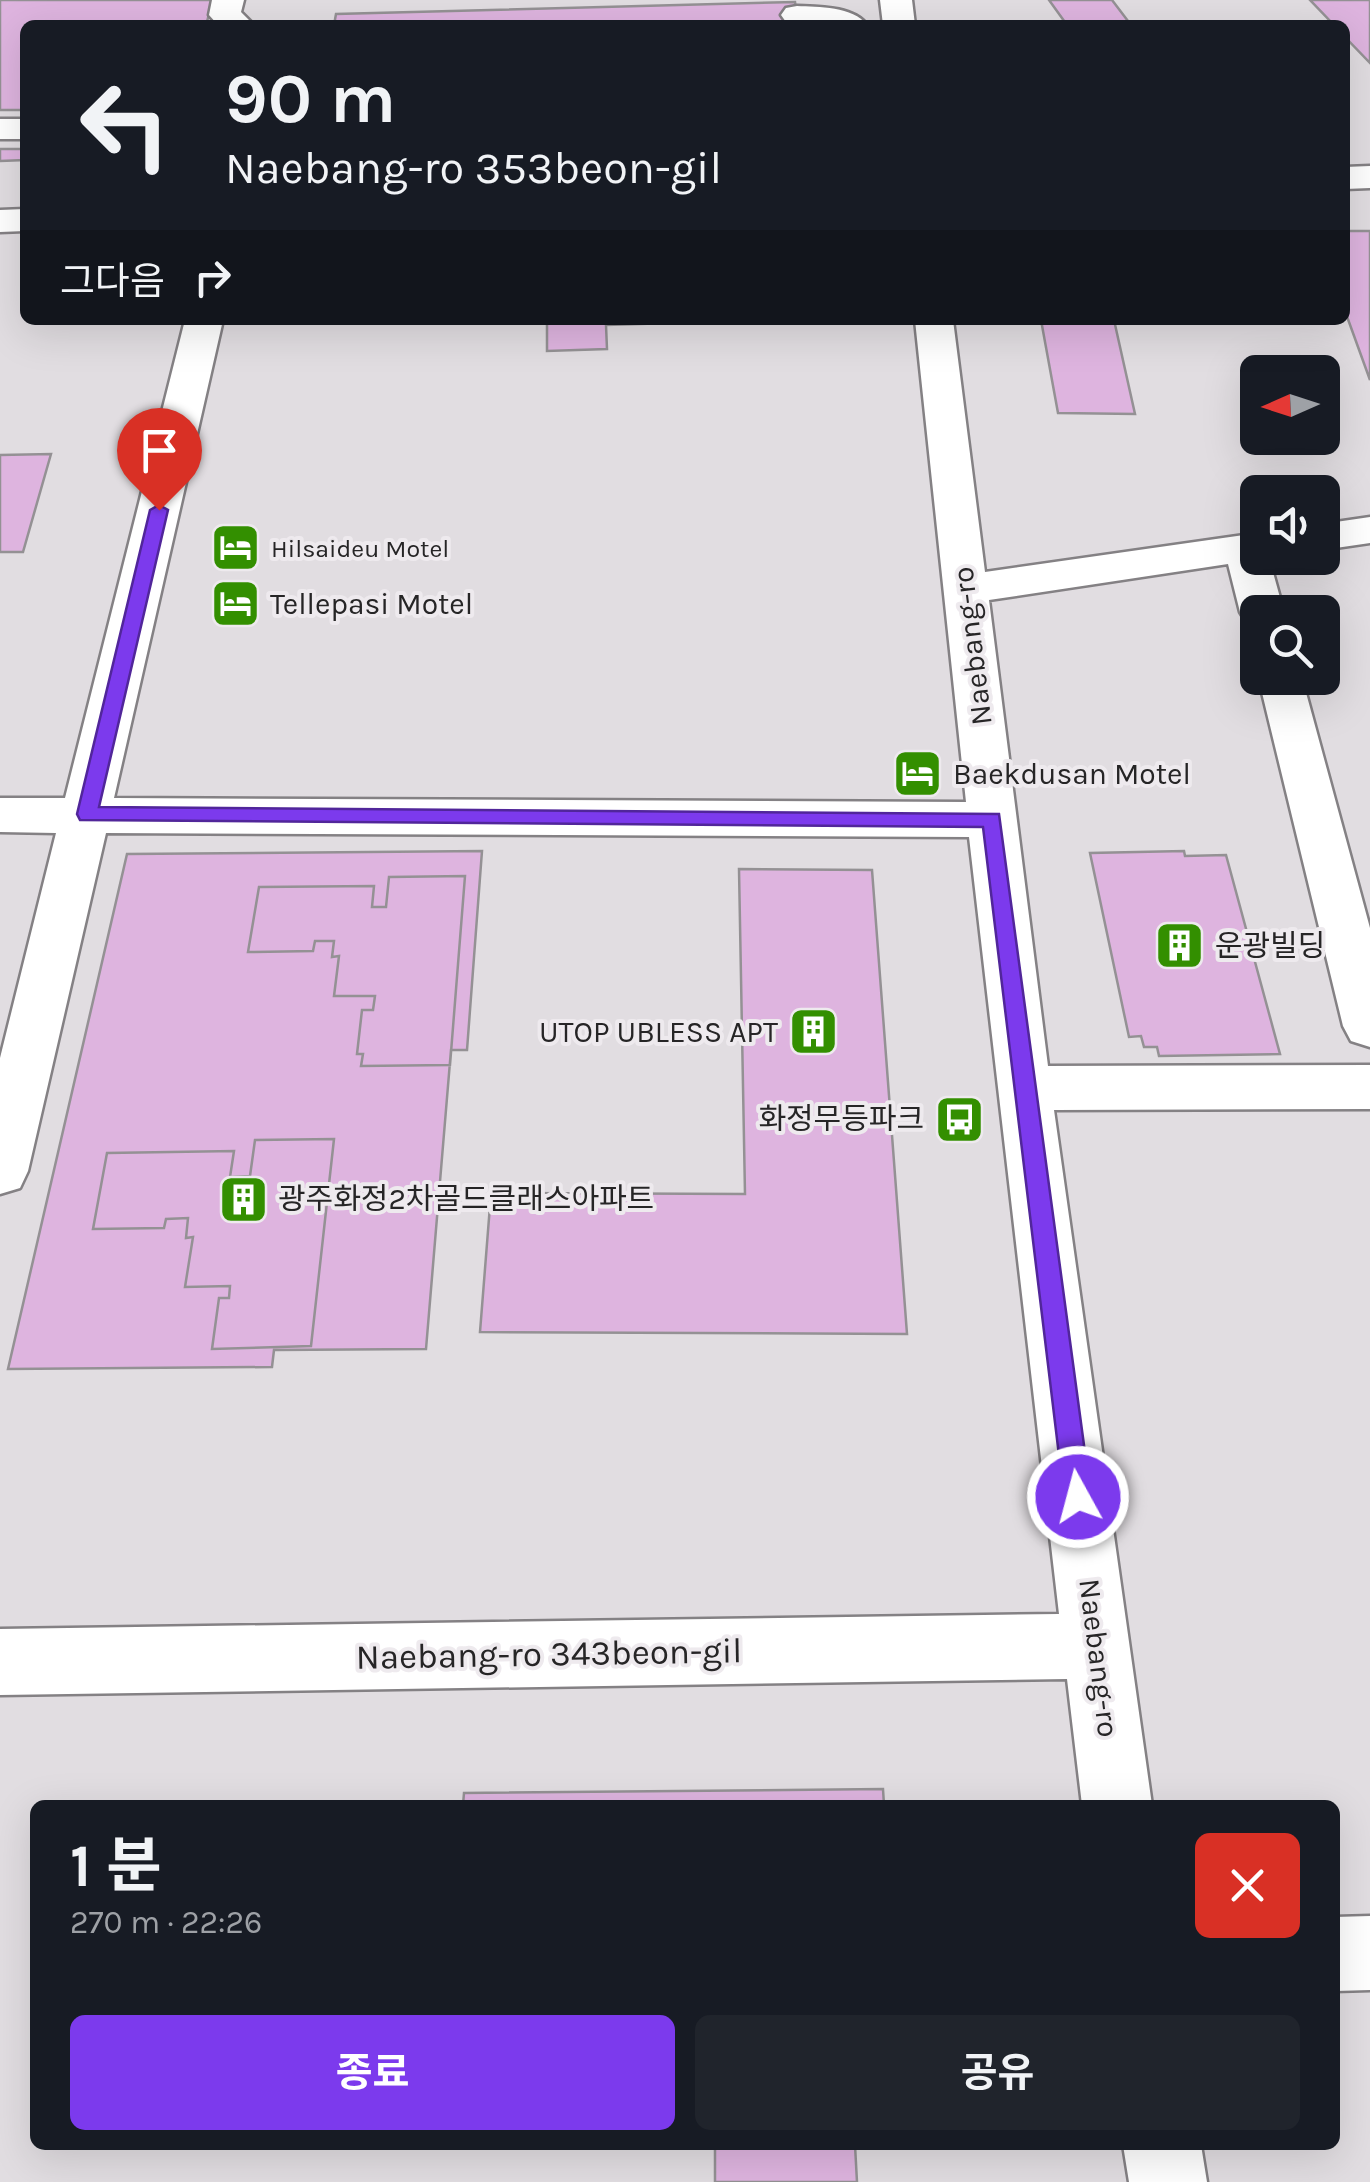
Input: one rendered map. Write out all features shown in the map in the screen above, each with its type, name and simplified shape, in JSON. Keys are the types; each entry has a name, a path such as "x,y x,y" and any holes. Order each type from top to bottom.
{"street":[{"path":"228,0 224,15 251,20"},
{"path":"797,16 837,20"},
{"path":"0,1170 203,325"},
{"name":"Naebang-ro","path":"935,325 1023,1088 1116,1800"},
{"path":"1340,534 1370,530"},
{"path":"965,589 1240,548"},
{"path":"1283,695 1370,1026"},
{"path":"0,815 992,820"},
{"path":"1023,1088 1370,1087"},
{"name":"Naebang-ro 343beon-gil","path":"0,1662 1098,1646"},
{"path":"1340,1954 1370,1953"},
{"path":"1163,2150 1168,2182"}],"building":[{"path":"0,0 213,0 207,20 20,20 20,110 0,110"},
{"path":"1049,0 1112,0 1127,20 1063,20"},
{"path":"1310,0 1370,0 1370,63 1350,42 1350,20 1329,20"},
{"path":"795,2 797,20 335,20 336,14"},
{"path":"0,149 20,149 20,160 0,161"},
{"path":"1350,231 1370,231 1370,380 1350,325"},
{"path":"547,325 606,325 607,349 547,351"},
{"path":"1042,325 1115,325 1135,414 1058,413"},
{"path":"51,454 23,552 0,552 0,455"},
{"name":"광주화정2차골드클래스아파트","path":"482,851 467,1050 451,1050 426,1349 274,1350 272,1367 8,1369 127,854"},
{"name":"운광빌딩","path":"1184,851 1185,856 1226,855 1280,1054 1159,1056 1157,1047 1144,1047 1141,1036 1129,1037 1090,853"},
{"name":"UTOP UBLESS APT","path":"739,869 872,870 907,1334 480,1332 491,1193 745,1194"},
{"path":"465,876 450,1065 361,1066 363,1054 357,1054 362,1010 373,1010 375,996 334,996 339,956 332,957 334,941 315,941 313,951 248,952 259,887 374,886 372,907 386,907 389,877"},
{"path":"334,1139 311,1346 212,1349 219,1298 229,1298 230,1286 185,1287 193,1237 186,1238 188,1218 166,1219 164,1228 93,1229 107,1153 234,1151 230,1177 250,1176 255,1140"},
{"path":"883,1789 884,1800 463,1800 464,1793"},
{"path":"715,2150 855,2150 857,2182 715,2182"}],"place":[{"name":"Hilsaideu Motel","path":"236,548"},
{"name":"Tellepasi Motel","path":"235,604"},
{"name":"Baekdusan Motel","path":"918,774"},
{"name":"운광빌딩","path":"1180,946"},
{"name":"UTOP UBLESS APT","path":"813,1032"},
{"name":"화정무등파크","path":"959,1119"},
{"name":"광주화정2차골드클래스아파트","path":"243,1199"}],"route":[{"path":"159,510 87,814 992,820 1023,1088 1078,1497"}]}
